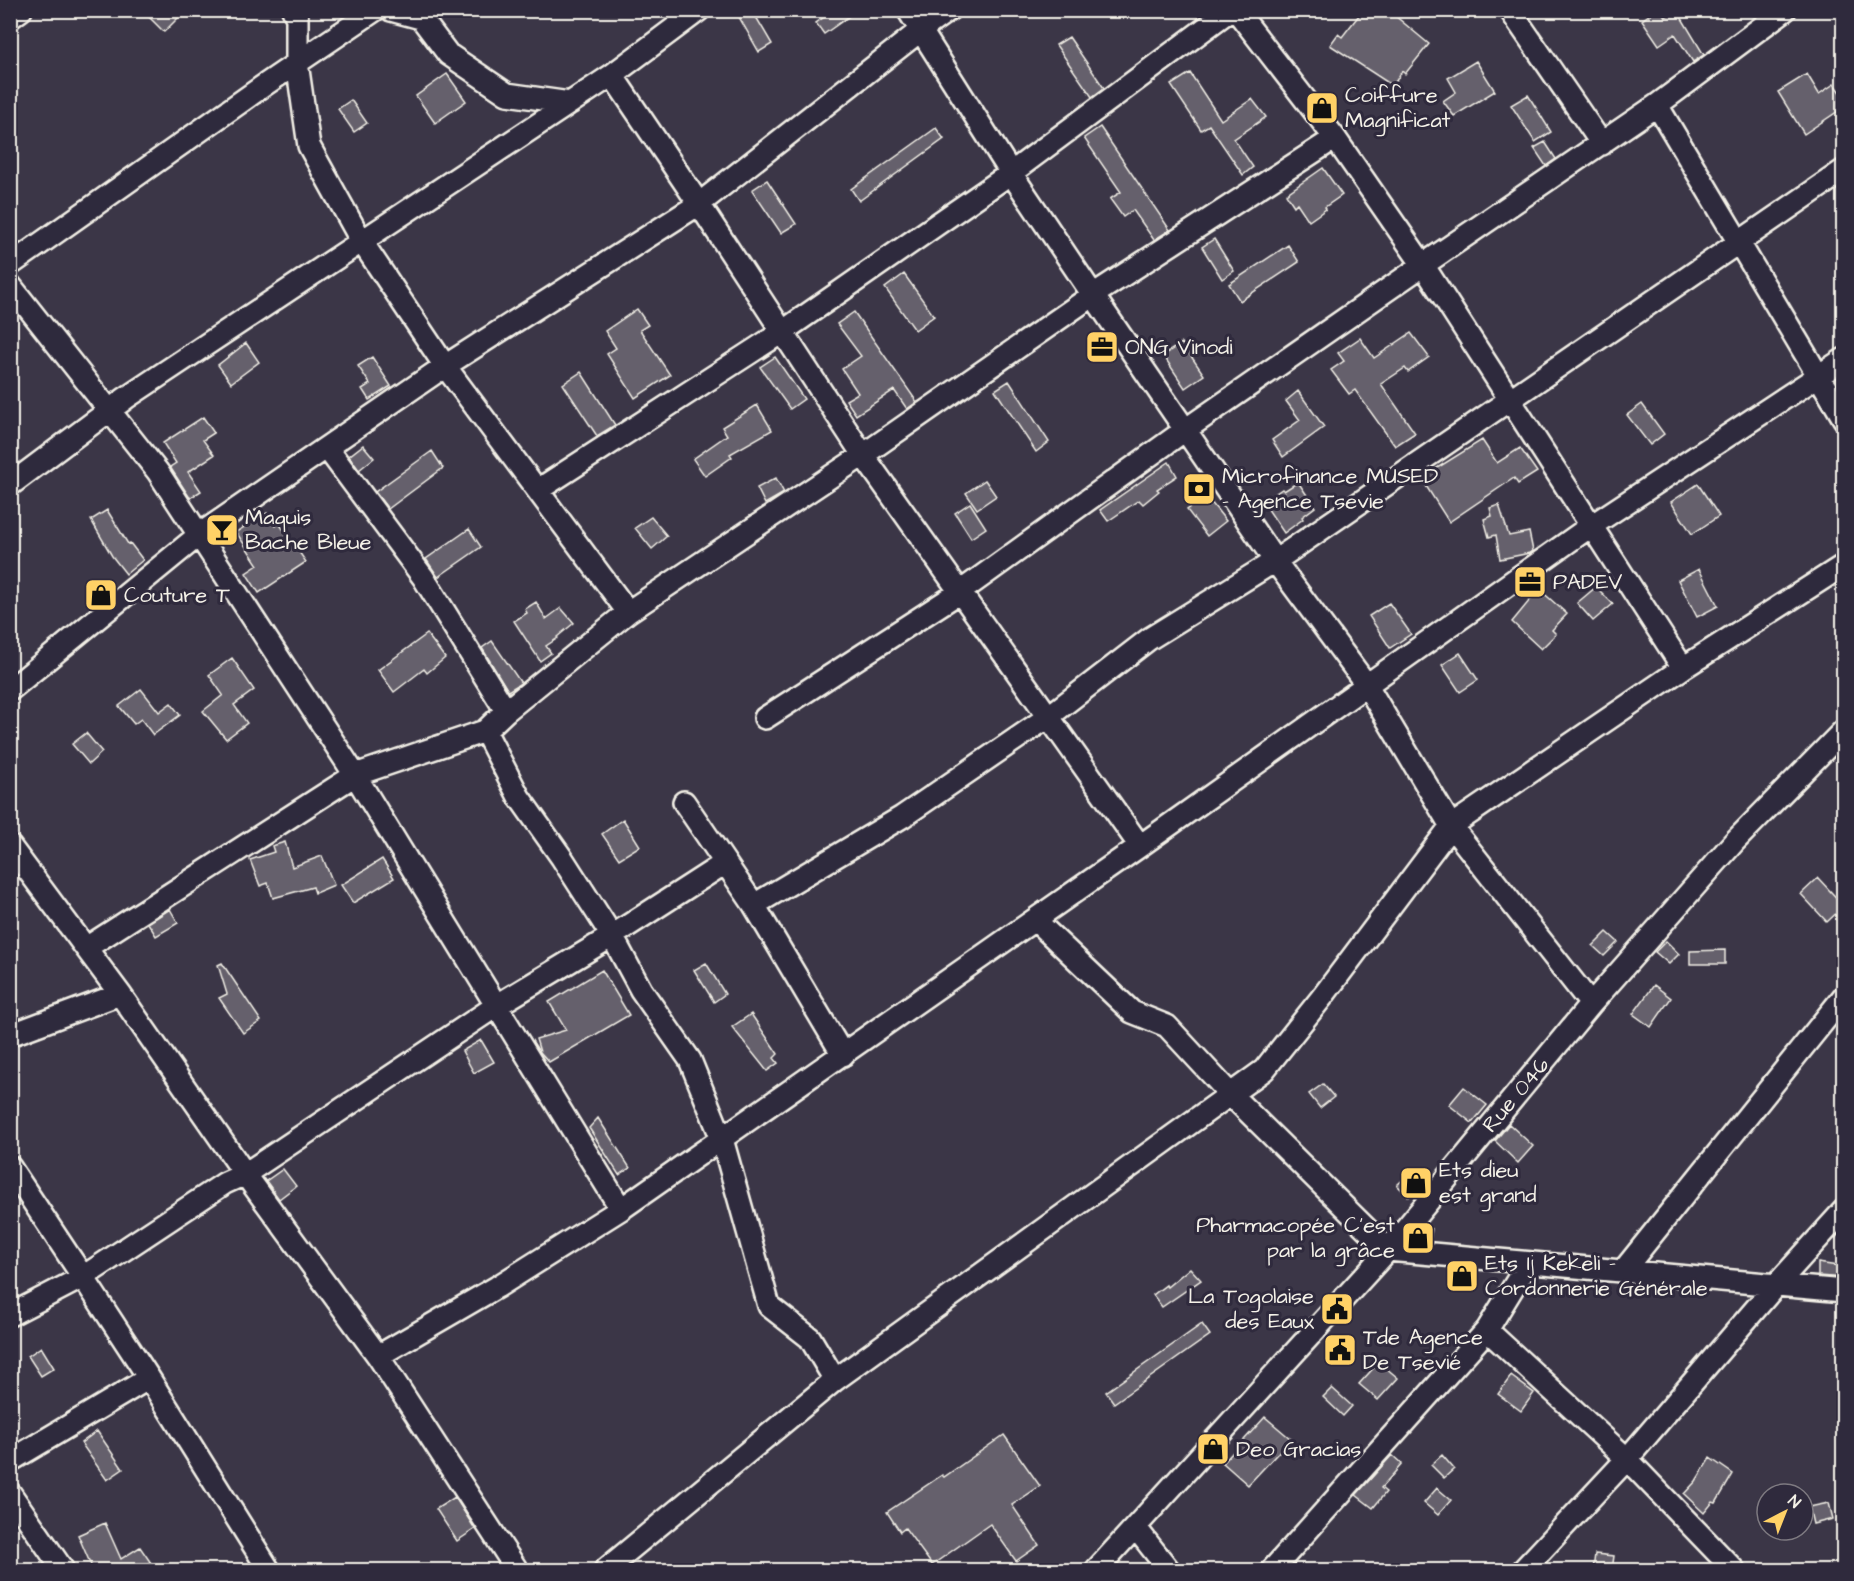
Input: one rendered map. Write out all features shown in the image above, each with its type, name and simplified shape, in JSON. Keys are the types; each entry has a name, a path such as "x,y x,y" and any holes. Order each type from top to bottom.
{"street":[{"path":"10,18 21,10"},
{"path":"293,10 297,18 297,63 309,146 362,242 445,366 628,612"},
{"path":"10,265 375,10"},
{"path":"391,10 421,18 448,54 507,94 570,103"},
{"path":"10,485 109,410 612,75 699,10"},
{"path":"908,10 1011,173 1093,295 1275,561 1366,684 1451,826 1591,1004"},
{"path":"10,690 199,535 445,366 699,204 921,30 950,10"},
{"path":"538,490 782,332 1011,173 1230,10"},
{"path":"1236,10 1335,138 1423,265 1683,668"},
{"path":"1510,10 1602,144"},
{"path":"765,718 960,592 1185,430 1658,105 1785,10"},
{"path":"612,75 863,455 1140,846"},
{"path":"1658,105 1844,419"},
{"path":"86,948 355,775 485,731 506,711 628,612 863,455 1093,295 1335,138"},
{"path":"754,905 902,817 1048,717 1149,639 1275,561 1844,171"},
{"path":"10,285 158,472 355,775 621,1209"},
{"path":"378,1356 497,1287 621,1209 1035,920 1591,526 1844,359"},
{"path":"327,448 423,577 506,711"},
{"path":"605,1570 835,1380 1264,1070 1323,996 1451,826 1683,668 1844,565"},
{"name":"Rue 046","path":"1096,1570 1388,1250 1591,1004 1734,842 1844,730"},
{"path":"485,731 519,797 562,858 612,936 641,990 690,1060 722,1139 769,1306 810,1338 835,1380"},
{"path":"684,802 754,905 843,1054"},
{"path":"10,846 120,994 245,1174 378,1356 517,1570"},
{"path":"10,1315 83,1277 225,1183 245,1174 496,1006 612,936 725,863"},
{"path":"1035,920 1132,1011 1167,1026 1230,1094 1388,1250 1844,1291"},
{"path":"10,1035 120,994"},
{"path":"1623,1271 1844,996"},
{"path":"10,1167 149,1378 269,1570"},
{"path":"1523,1570 1627,1459 1776,1285 1844,1210"},
{"path":"1272,1570 1487,1330 1528,1263"},
{"path":"1487,1330 1627,1459 1734,1570"},
{"path":"10,1461 149,1378"},
{"path":"10,1493 63,1570"},
{"path":"1136,1528 1169,1570"}],"building":[{"path":"142,10 186,10 164,32"},
{"path":"735,10 752,10 772,44 759,52"},
{"path":"834,10 858,10 824,34 816,23"},
{"path":"1363,10 1388,10 1429,44 1405,74 1402,71 1393,86 1330,45 1338,34 1342,37"},
{"path":"1656,10 1661,10 1665,17 1677,10 1704,55 1693,62 1675,34 1659,45 1642,20"},
{"path":"1069,37 1104,88 1092,97 1056,45"},
{"path":"1476,61 1495,91 1454,116 1443,101 1456,92 1448,78"},
{"path":"1190,73 1221,120 1252,99 1266,117 1234,139 1253,167 1243,175 1209,125 1201,130 1171,85"},
{"path":"447,74 466,101 435,123 416,96"},
{"path":"1807,74 1819,94 1834,84 1844,98 1844,107 1804,134 1778,92"},
{"path":"1528,95 1551,132 1535,142 1511,105"},
{"path":"351,100 367,123 354,132 338,109"},
{"path":"1100,127 1170,230 1154,240 1133,210 1123,217 1110,199 1121,192 1084,138"},
{"path":"936,128 944,139 859,201 851,189"},
{"path":"1545,142 1556,159 1546,166 1534,148"},
{"path":"1323,168 1342,195 1309,221 1297,203 1294,206 1286,194"},
{"path":"767,180 796,224 781,233 752,190"},
{"path":"1214,239 1234,271 1222,279 1202,247"},
{"path":"1288,245 1299,262 1240,301 1229,284"},
{"path":"904,274 934,316 915,330 885,288"},
{"path":"637,309 648,325 640,330 670,375 635,398 607,354 616,348 605,331"},
{"path":"854,312 917,402 907,409 894,390 856,415 846,400 858,393 842,369 861,356 837,324"},
{"path":"1411,333 1429,357 1408,372 1405,368 1381,384 1415,433 1395,446 1355,390 1349,394 1331,370 1344,361 1338,353 1360,338 1374,358"},
{"path":"246,343 259,362 231,383 218,365"},
{"path":"1182,343 1204,375 1185,388 1163,355"},
{"path":"372,357 391,386 369,400 362,389 370,384 358,366"},
{"path":"775,357 804,399 790,409 760,367"},
{"path":"581,372 615,425 597,436 563,384"},
{"path":"1009,381 1049,442 1036,452 995,390"},
{"path":"1298,391 1324,427 1283,457 1272,440 1300,420 1286,401"},
{"path":"1642,404 1664,434 1650,445 1627,415"},
{"path":"757,405 772,430 730,454 732,457 705,476 693,459 727,435 722,427"},
{"path":"203,417 214,433 203,440 214,455 188,472 201,491 190,498 170,467 176,463 163,443"},
{"path":"1482,440 1497,463 1520,448 1537,472 1518,484 1514,478 1449,522 1421,478"},
{"path":"363,445 374,458 359,470 349,456"},
{"path":"432,451 443,468 388,509 375,492"},
{"path":"1169,462 1177,476 1157,489 1159,491 1143,504 1139,500 1108,521 1100,510"},
{"path":"776,478 784,493 765,504 757,488"},
{"path":"985,480 996,496 977,509 966,493"},
{"path":"1298,482 1315,507 1284,533 1263,502 1282,489 1284,491"},
{"path":"1698,484 1719,516 1692,534 1671,502"},
{"path":"1206,496 1226,521 1207,536 1187,510"},
{"path":"970,503 986,528 971,538 955,513"},
{"path":"1499,505 1509,536 1529,532 1533,551 1500,559 1496,535 1489,537 1484,519 1492,516 1490,508"},
{"path":"107,510 128,544 130,543 143,560 126,574 112,556 91,520"},
{"path":"267,513 275,526 279,523 306,562 259,593 246,573 258,565 236,532"},
{"path":"651,517 667,536 652,549 635,528"},
{"path":"469,529 481,547 438,577 426,559"},
{"path":"1699,569 1718,606 1697,617 1678,580"},
{"path":"1596,587 1613,604 1593,621 1577,603"},
{"path":"1539,589 1567,614 1552,630 1556,634 1541,649 1512,622"},
{"path":"536,602 546,619 561,608 574,623 546,646 551,653 540,661 514,621 527,613 525,609"},
{"path":"1389,603 1411,634 1390,648 1369,616"},
{"path":"427,634 445,658 427,673 424,669 394,692 378,670"},
{"path":"492,641 521,683 508,691 482,648"},
{"path":"1460,653 1478,680 1460,692 1442,665"},
{"path":"232,658 254,690 234,705 247,723 226,739 203,711 223,695 209,675"},
{"path":"141,689 159,712 171,703 180,715 153,735 141,719 134,724 119,706"},
{"path":"86,733 102,752 89,764 72,744"},
{"path":"623,819 640,846 619,859 602,834"},
{"path":"285,842 292,867 322,856 334,885 315,893 313,887 273,898 268,883 260,886 250,860 274,852 272,846"},
{"path":"382,859 394,878 353,903 341,885"},
{"path":"1818,878 1844,906 1827,922 1801,894"},
{"path":"170,909 178,923 156,936 148,923"},
{"path":"1607,932 1618,942 1604,956 1593,946"},
{"path":"1666,941 1679,954 1669,964 1655,952"},
{"path":"1725,950 1725,964 1690,964 1690,951"},
{"path":"222,963 261,1021 243,1033 219,998 227,994 218,965"},
{"path":"706,963 725,994 714,1002 694,970"},
{"path":"602,970 629,1015 549,1062 540,1052 536,1039 566,1030 549,1002"},
{"path":"1654,985 1671,998 1651,1027 1633,1014"},
{"path":"751,1014 778,1054 774,1058 778,1063 767,1071 732,1027"},
{"path":"481,1040 494,1062 474,1073 462,1051"},
{"path":"1323,1084 1334,1097 1320,1108 1309,1094"},
{"path":"1464,1087 1487,1105 1472,1123 1449,1105"},
{"path":"598,1118 630,1168 619,1175 589,1128"},
{"path":"1509,1124 1533,1146 1518,1163 1495,1141"},
{"path":"283,1169 296,1186 279,1199 266,1181"},
{"path":"1410,1173 1421,1184 1409,1197 1397,1185"},
{"path":"1423,1228 1432,1229 1430,1241 1414,1240"},
{"path":"1818,1263 1844,1267 1844,1278 1818,1276"},
{"path":"1190,1268 1201,1280 1162,1307 1153,1295"},
{"path":"1202,1324 1210,1335 1114,1403 1106,1392"},
{"path":"41,1347 54,1368 41,1376 28,1356"},
{"path":"1379,1362 1398,1378 1378,1400 1359,1384"},
{"path":"1511,1376 1534,1393 1521,1411 1498,1394"},
{"path":"1332,1388 1352,1406 1343,1416 1323,1397"},
{"path":"1265,1417 1291,1439 1248,1485 1223,1463"},
{"path":"97,1431 123,1469 107,1480 81,1443"},
{"path":"1004,1435 1040,1486 1012,1505 1039,1545 1016,1561 990,1524 932,1565 905,1528 900,1532 887,1512 942,1475 944,1477"},
{"path":"1392,1455 1402,1464 1381,1488 1386,1492 1373,1508 1356,1495"},
{"path":"1442,1455 1454,1469 1444,1478 1431,1465"},
{"path":"1710,1458 1733,1474 1716,1503 1713,1502 1704,1513 1684,1494 1696,1481"},
{"path":"1437,1488 1451,1500 1438,1515 1424,1503"},
{"path":"455,1497 475,1529 457,1541 436,1509"},
{"path":"1829,1503 1833,1519 1815,1524 1815,1506"},
{"path":"105,1523 121,1559 140,1547 151,1563 139,1570 93,1570 78,1535"},
{"path":"1595,1554 1614,1556 1612,1570 1593,1570"}],"place":[{"name":"Coiffure Magnificat","path":"1322,108"},
{"name":"ONG Vinodi","path":"1102,347"},
{"name":"Microfinance MUSED - Agence Tsevie","path":"1199,489"},
{"name":"Maquis Bache Bleue","path":"222,530"},
{"name":"PADEV","path":"1530,582"},
{"name":"Couture T","path":"101,595"},
{"name":"Ets dieu est grand","path":"1416,1183"},
{"name":"Pharmacopée C'est par la grâce","path":"1418,1238"},
{"name":"Ets Ij Kekeli - Cordonnerie Générale","path":"1462,1276"},
{"name":"La Togolaise des Eaux","path":"1337,1309"},
{"name":"Tde Agence De Tsevié","path":"1340,1350"},
{"name":"Deo Gracias","path":"1213,1449"}]}
